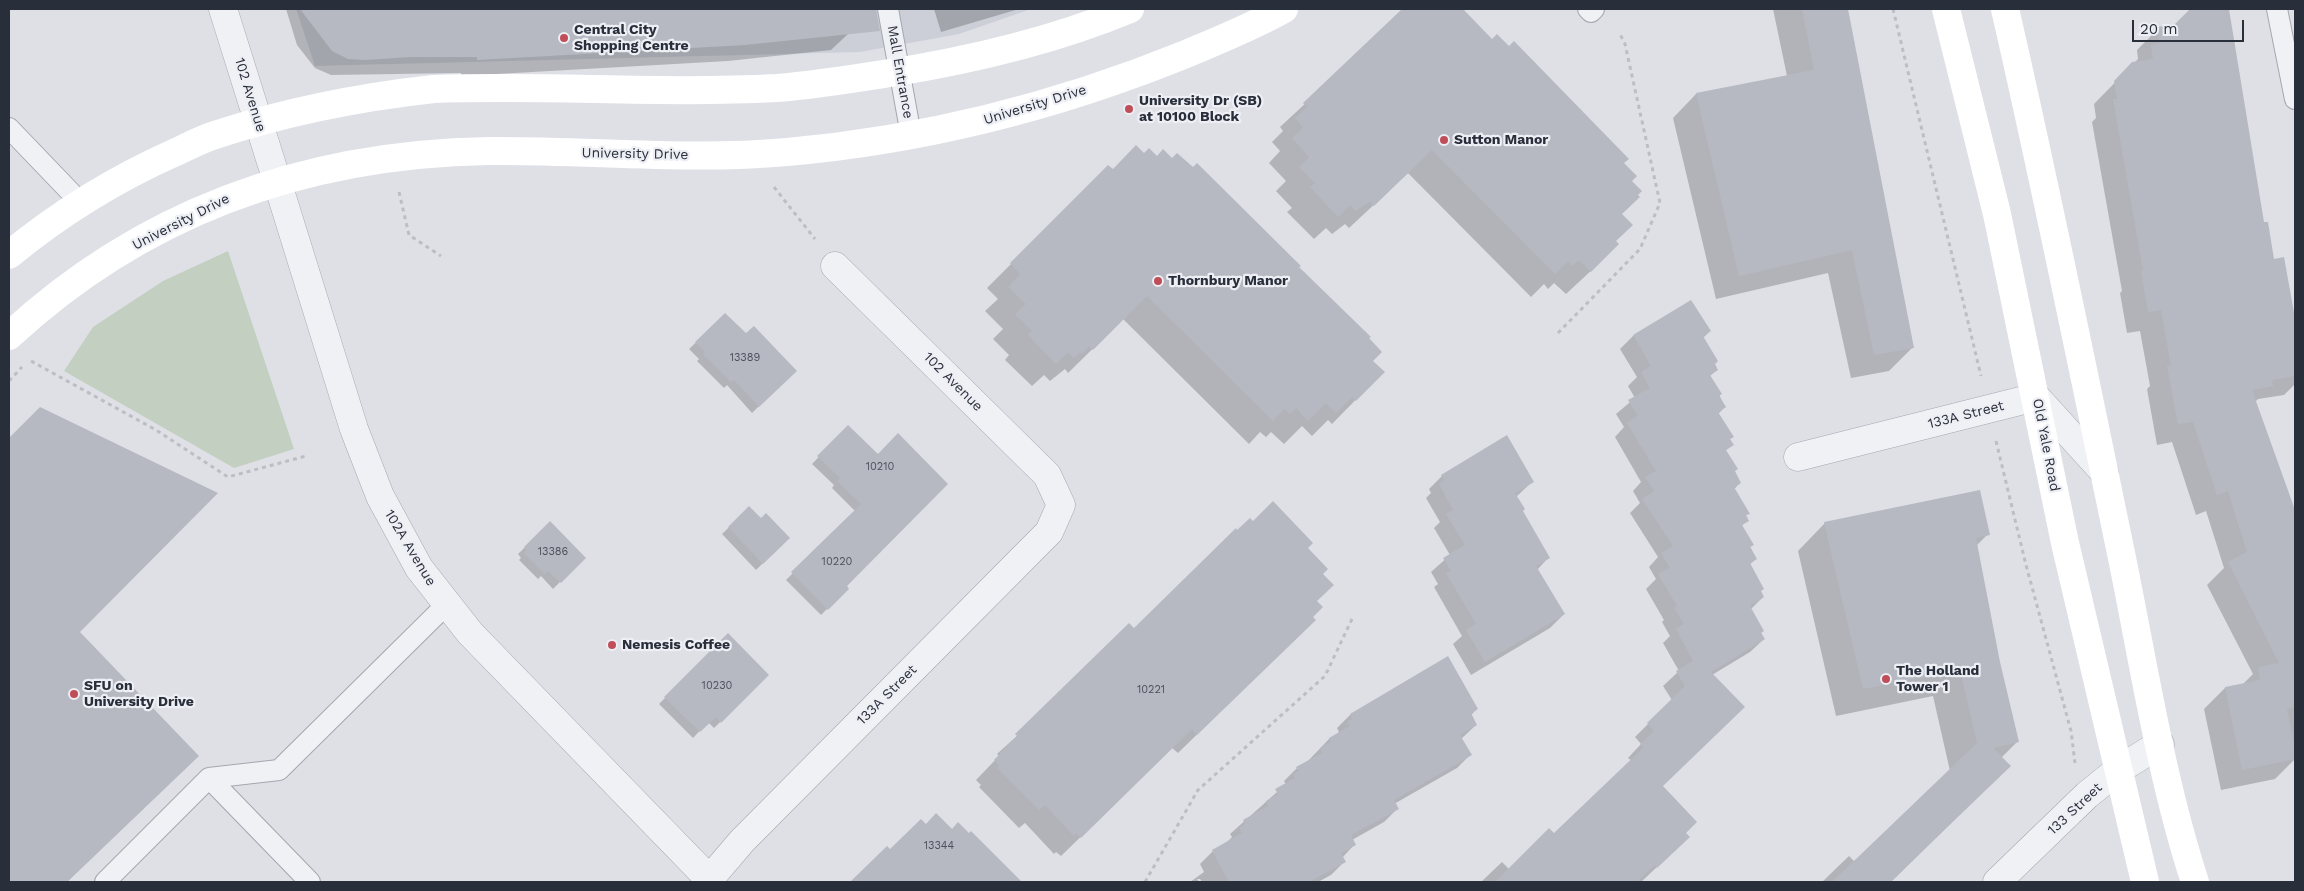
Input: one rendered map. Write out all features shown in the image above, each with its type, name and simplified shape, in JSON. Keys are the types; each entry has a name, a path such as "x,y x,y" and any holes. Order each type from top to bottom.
{"main road":[{"path":"9,255 80,202 138,168 214,135 370,98 434,88 714,90 779,88 941,65 1004,50 1130,9"},
{"name":"University Drive","path":"11,329 83,277 169,225 216,202 277,181 331,168 442,153 491,151 731,156 788,152 911,135 992,119 1148,69 1254,26 1284,9"},
{"name":"Old Yale Road","path":"1946,9 1997,214 2065,542 2145,882"},
{"path":"2005,9 2053,219 2160,744 2195,882"}],"street":[{"name":"102 Avenue","path":"223,9 277,181"},
{"name":"102A Avenue","path":"277,181 354,429 380,496 419,568 446,605 709,881"},
{"name":"102 Avenue","path":"835,266 1047,475 1061,505"},
{"name":"133A Street","path":"1798,457 2036,397"},
{"path":"2036,397 2104,472"},
{"name":"133A Street","path":"709,881 742,841 1049,532 1061,505"},
{"name":"133 Street","path":"1997,882 2087,795 2118,770 2160,744"}],"lane":[{"name":"Mall Entrance","path":"888,9 911,135"},
{"path":"1588,9 1591,12 1594,9"},
{"path":"2277,9 2295,99"},
{"path":"9,128 80,202"},
{"path":"104,882 210,778 279,770 446,605"},
{"path":"210,778 310,882"}],"path":[{"path":"1558,332 1640,249 1660,203 1624,44 1618,32"},
{"path":"397,184 409,235 441,256"},
{"path":"773,185 835,266"},
{"path":"28,360 156,430 228,477 306,456"},
{"path":"1146,882 1198,790 1325,676 1352,619"}],"shaded area":[{"name":"Central City Shopping Centre","path":"296,9 1031,9 959,34 860,52 315,66"}],"green space":[{"path":"228,251 294,449 234,468 64,371 93,327 163,281"}],"building":[{"name":"Central City Shopping Centre","path":"300,9 876,9 880,31 745,45 477,60 477,57 410,57 365,60 348,59 332,51"},
{"name":"Sutton Manor","path":"1402,9 1463,9 1492,39 1497,34 1509,46 1514,41 1629,159 1624,163 1637,176 1632,181 1642,191 1638,195 1640,197 1622,214 1633,225 1616,241 1619,244 1591,272 1579,260 1572,266 1568,261 1555,274 1432,150 1374,206 1370,201 1356,211 1350,205 1338,217 1310,187 1315,183 1299,167 1309,157 1292,138 1303,127 1295,118 1307,107 1303,103"},
{"path":"1802,9 1848,9 1914,348 1874,355 1852,250 1739,276 1696,93 1814,70"},
{"path":"2190,9 2229,9 2264,222 2268,222 2274,259 2284,257 2295,318 2295,376 2272,380 2273,386 2252,390 2295,510 2295,707 2287,709 2295,747 2295,759 2242,770 2225,687 2260,680 2258,667 2279,663 2228,562 2247,552 2228,491 2217,495 2193,422 2178,424 2167,366 2171,366 2161,310 2148,312 2141,271 2143,270 2113,99 2117,99 2114,81 2132,62 2153,59 2151,45 2160,43 2157,27 2175,24"},
{"name":"Thornbury Manor","path":"1136,145 1144,153 1149,148 1157,156 1163,149 1172,158 1177,153 1193,167 1197,163 1371,337 1369,338 1382,352 1373,361 1385,372 1356,401 1352,397 1336,413 1326,403 1308,421 1296,408 1290,414 1284,409 1273,421 1147,296 1093,350 1089,346 1082,354 1080,352 1074,358 1068,352 1056,364 1028,335 1032,331 1015,314 1026,304 1008,287 1020,274 1010,263 1108,165 1113,169"},
{"path":"1691,300 1711,331 1703,336 1718,361 1715,364 1718,370 1710,375 1722,394 1719,396 1726,407 1718,412 1734,437 1730,439 1734,445 1726,450 1738,469 1735,471 1741,483 1734,487 1750,514 1746,515 1749,521 1742,525 1754,545 1750,547 1757,559 1750,563 1764,589 1761,591 1764,597 1750,606 1764,631 1761,633 1765,639 1711,672 1745,707 1663,786 1697,822 1686,833 1690,837 1657,868 1655,865 1637,882 1495,882 1549,828 1554,833 1644,747 1640,744 1654,731 1647,723 1685,686 1676,671 1693,661 1676,629 1684,624 1674,608 1677,606 1658,574 1670,568 1661,553 1673,546 1642,499 1654,491 1645,477 1656,471 1627,423 1638,416 1628,400 1650,388 1641,372 1651,366 1633,335"},
{"path":"725,313 746,333 754,326 797,371 759,407 734,380 731,382 703,354 705,352 695,342"},
{"name":"SFU on University Drive","path":"40,407 218,493 80,632 199,756 67,882 9,882 9,438"},
{"path":"848,425 878,454 898,433 948,484 847,586 849,589 828,610 791,572 861,504 837,481 840,478 817,456"},
{"path":"1507,435 1534,482 1515,493 1550,558 1536,566 1565,614 1485,662 1466,630 1476,624 1446,573 1451,571 1443,558 1465,545 1446,514 1453,510 1439,484 1444,480 1441,475"},
{"name":"The Holland Tower 1","path":"1980,490 1990,535 1976,538 2000,662 2019,742 1993,748 2011,766 1890,882 1832,882 1977,743 1960,670 1863,689 1824,522"},
{"path":"1273,501 1313,543 1308,548 1328,569 1323,574 1334,585 1317,601 1323,607 1313,617 1316,620 1197,735 1192,729 1081,838 1076,833 1074,836 1045,805 1039,810 997,768 999,765 994,760 1017,736 1015,734 1129,623 1134,628 1236,528 1237,530 1250,518 1253,521"},
{"path":"749,506 761,518 766,513 790,538 763,564 728,527"},
{"path":"550,521 586,558 561,583 548,571 545,574 524,553 527,550 524,547"},
{"path":"728,633 769,675 721,723 716,717 700,732 664,697"},
{"path":"1448,656 1478,709 1471,713 1477,725 1460,735 1472,755 1394,800 1399,809 1351,835 1356,845 1341,853 1346,862 1309,882 1229,882 1212,850 1242,833 1239,828 1245,824 1243,820 1268,806 1266,801 1278,794 1275,789 1295,778 1293,774 1299,771 1296,767 1322,753 1320,748 1331,742 1329,738 1350,726 1347,722 1352,719 1350,714"},
{"path":"936,813 952,829 958,822 969,833 971,831 1022,882 850,882 887,846 890,849 921,819 926,824"}],"place":[{"name":"Central City Shopping Centre","path":"564,38"},
{"name":"University Dr (SB) at 10100 Block","path":"1129,109"},
{"name":"Sutton Manor","path":"1444,140"},
{"name":"Thornbury Manor","path":"1158,281"},
{"name":"Nemesis Coffee","path":"612,645"},
{"name":"The Holland Tower 1","path":"1886,679"},
{"name":"SFU on University Drive","path":"74,694"}]}
